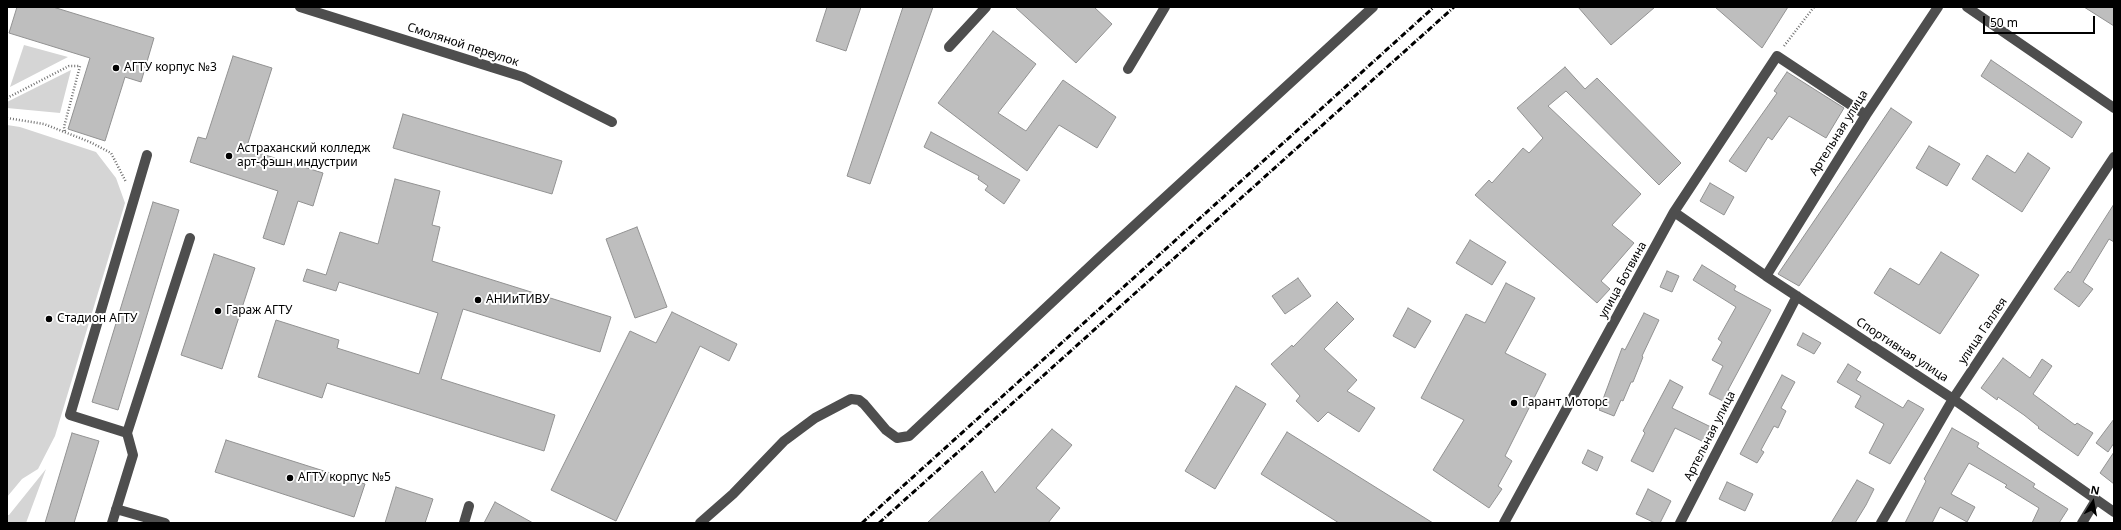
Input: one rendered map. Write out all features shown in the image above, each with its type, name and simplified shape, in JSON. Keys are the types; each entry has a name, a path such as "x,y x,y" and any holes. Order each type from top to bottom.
{"street":[{"name":"Смоляной переулок","path":"300,7 523,77 612,122"},
{"path":"949,47 986,7"},
{"path":"1128,69 1165,7"},
{"path":"700,523 733,494 784,441 815,418 851,399 859,400 864,404 886,430 897,438 909,436 1099,258 1373,7"},
{"name":"Артельная улица","path":"1766,276 1866,115 1938,7"},
{"path":"1967,7 2114,108"},
{"path":"1777,56 1866,115"},
{"name":"улица Ботвина","path":"1504,523 1674,212 1777,56"},
{"path":"126,433 70,415 147,155"},
{"name":"улица Галлея","path":"1881,523 1953,399 2114,157"},
{"name":"Спортивная улица","path":"1674,212 1766,276 1953,399 2114,512"},
{"path":"112,523 133,455 126,433 190,238"},
{"name":"Артельная улица","path":"1680,523 1797,296"},
{"path":"2082,523 2096,500"},
{"path":"464,523 469,506"},
{"path":"116,509 165,523"}],"path":[{"path":"1777,56 1814,7"},
{"path":"7,98 69,66 80,66 64,127 65,132"},
{"path":"7,118 44,124 111,153 134,198"}],"shaded area":[{"path":"24,45 68,57 10,87"},
{"path":"71,70 60,113 7,108 7,102"},
{"name":"Стадион АГТУ","path":"7,125 20,127 96,152 116,178 125,203 55,436 38,469 22,479 7,497"},
{"path":"46,469 26,523 7,523 7,515 9,515"}],"building":[{"name":"АГТУ корпус №3","path":"17,7 53,7 154,38 141,82 125,77 105,141 68,129 90,58 9,33"},
{"path":"827,7 861,7 846,51 816,41"},
{"path":"903,7 933,7 870,184 847,176"},
{"path":"1015,7 1094,7 1112,24 1076,63"},
{"path":"1578,7 1655,7 1611,45"},
{"path":"1715,7 1788,7 1762,48"},
{"path":"2084,7 2114,7 2114,26"},
{"path":"993,31 1036,64 998,113 1026,131 1063,80 1116,117 1097,148 1059,125 1027,171 938,103"},
{"name":"Астраханский колледж арт-фэшн индустрии","path":"233,56 272,68 246,149 323,173 313,206 298,201 284,245 263,238 278,191 190,162 198,137 206,139"},
{"path":"1991,60 2082,122 2072,138 1981,76"},
{"path":"1565,67 1585,89 1597,78 1681,163 1659,185 1566,91 1548,106 1641,194 1612,225 1634,243 1601,281 1610,289 1597,303 1475,195 1489,180 1492,183 1523,148 1529,153 1543,138 1517,108"},
{"path":"1787,72 1844,108 1826,138 1789,116 1772,140 1768,137 1746,172 1729,161 1777,93 1774,91"},
{"path":"1891,108 1912,122 1799,286 1778,274"},
{"path":"403,114 562,161 552,194 393,148"},
{"path":"931,132 1020,180 1004,204 985,190 988,186 978,179 979,176 924,147"},
{"path":"1929,146 1960,164 1947,186 1916,168"},
{"path":"2028,153 2050,168 2022,212 1972,179 1987,155 2015,173"},
{"path":"395,179 440,191 432,225 440,227 432,261 611,317 600,352 463,309 441,379 555,415 544,451 327,383 322,398 258,377 276,320 339,340 337,348 419,374 438,313 339,282 336,291 303,281 307,269 326,275 340,232 378,244"},
{"path":"1710,183 1734,197 1724,215 1700,201"},
{"path":"153,202 179,210 118,410 92,402"},
{"path":"2114,204 2114,242 2109,239 2083,282 2093,289 2079,307 2054,289 2068,271 2070,273"},
{"path":"637,227 667,307 635,318 606,239"},
{"path":"1470,240 1506,262 1492,285 1456,263"},
{"path":"1941,252 1979,275 1940,334 1874,293 1890,268 1919,285"},
{"name":"Гараж АГТУ","path":"214,254 255,268 222,369 181,355"},
{"path":"1702,265 1736,286 1734,290 1771,310 1728,390 1731,392 1725,402 1709,394 1723,366 1712,360 1722,342 1718,339 1736,307 1693,280"},
{"path":"1667,271 1679,276 1672,292 1660,287"},
{"path":"1298,278 1311,296 1285,314 1272,296"},
{"path":"1506,283 1535,298 1505,353 1546,374 1505,456 1512,461 1498,486 1502,489 1489,508 1433,470 1464,420 1421,398 1466,314 1485,323"},
{"path":"1337,302 1354,319 1324,349 1357,380 1347,391 1375,408 1359,432 1328,412 1318,422 1296,401 1300,396 1271,364 1292,345 1293,347"},
{"path":"1408,308 1431,321 1415,348 1393,336"},
{"path":"672,312 737,344 729,361 700,346 616,521 551,490 630,331 656,343"},
{"path":"1644,313 1659,320 1642,356 1643,357 1633,382 1631,382 1623,401 1621,400 1614,416 1599,410 1622,348 1625,350"},
{"path":"1803,333 1821,343 1814,354 1797,345"},
{"path":"2003,358 2030,378 2042,359 2052,366 2033,394 2075,425 2077,423 2093,433 2078,456 2038,428 2039,427 2024,415 1998,397 1997,400 1981,388"},
{"path":"1848,364 1861,372 1856,380 1903,408 1908,400 1924,409 1890,464 1869,453 1884,424 1855,407 1861,396 1837,382"},
{"path":"1782,375 1795,382 1781,408 1786,411 1778,428 1774,426 1761,450 1764,452 1757,463 1740,454"},
{"path":"1670,380 1683,387 1672,408 1713,428 1706,443 1675,428 1653,472 1631,461 1645,433 1643,431"},
{"path":"1236,386 1266,404 1215,489 1185,471"},
{"path":"2114,419 2114,443 2108,452 2096,443"},
{"path":"1952,428 1979,443 1977,447 2035,484 2033,487 2068,509 2059,523 2032,523 2039,508 2005,487 2007,485 1969,463 1951,494 1975,507 1967,522 1940,507 1932,523 1905,523 1926,481 1924,479"},
{"path":"1052,429 1072,445 1036,488 1060,508 1048,523 927,523 982,471 995,493"},
{"path":"1287,432 1433,523 1339,523 1261,474"},
{"path":"72,433 99,441 74,523 45,523"},
{"name":"АГТУ корпус №5","path":"226,440 365,484 354,517 215,472"},
{"path":"1588,450 1603,457 1597,471 1582,463"},
{"path":"2114,452 2114,484 2100,473"},
{"path":"1857,480 1874,489 1866,505 1855,523 1831,523"},
{"path":"1727,482 1753,494 1745,511 1719,499"},
{"path":"396,487 433,499 425,523 385,523"},
{"path":"1648,489 1671,501 1660,523 1655,523 1636,514"},
{"path":"495,502 533,523 484,523"}],"railway":[{"path":"862,523 1434,7"},
{"path":"879,523 1454,7"}],"place":[{"name":"АГТУ корпус №3","path":"116,68"},
{"name":"Астраханский колледж арт-фэшн индустрии","path":"229,156"},
{"name":"АНИиТИВУ","path":"478,300"},
{"name":"Гараж АГТУ","path":"218,311"},
{"name":"Стадион АГТУ","path":"49,319"},
{"name":"Гарант Моторс","path":"1514,403"},
{"name":"АГТУ корпус №5","path":"290,478"}]}
